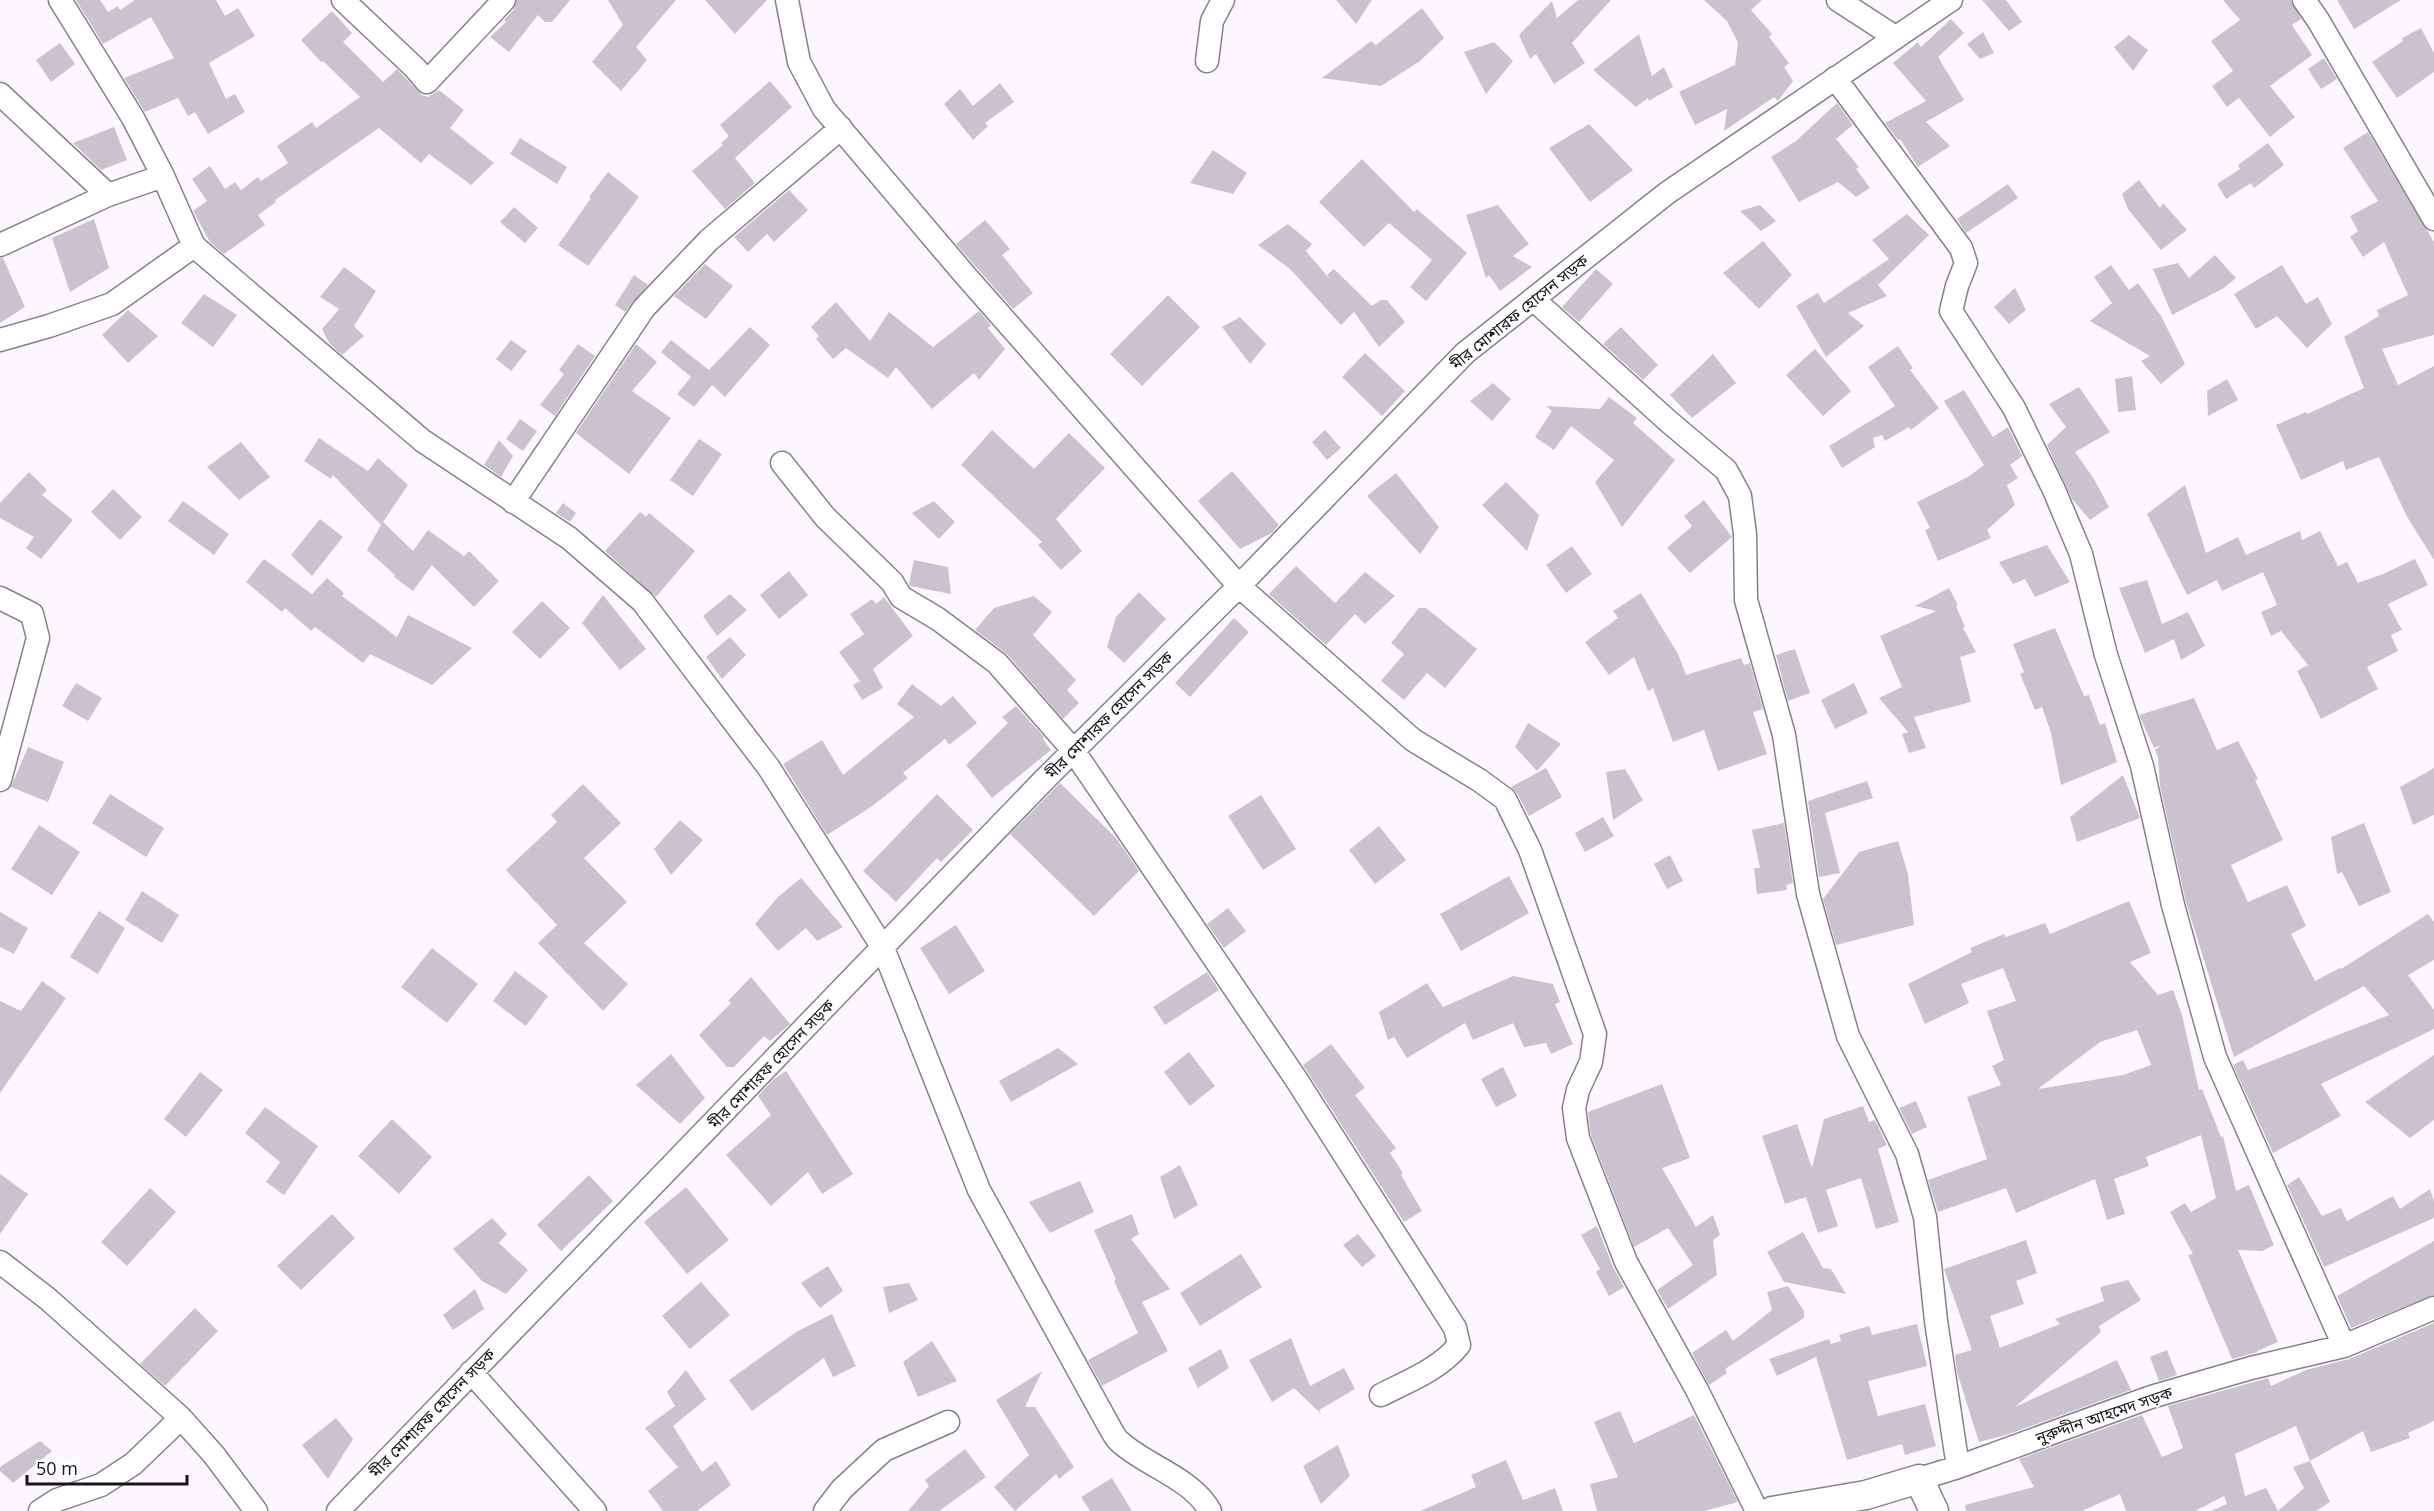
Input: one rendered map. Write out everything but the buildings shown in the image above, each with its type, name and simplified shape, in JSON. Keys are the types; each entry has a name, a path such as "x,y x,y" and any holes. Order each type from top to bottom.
{"main road":[{"name":"নুরুদ্দীন আহমেদ সড়ক","path":"1772,1511 1866,1495 1919,1479"},
{"path":"1919,1479 1934,1511"}],"street":[{"path":"60,0 133,118 163,176 194,246 423,441 568,538 642,601 769,768 883,948 979,1190 1118,1441 1184,1485 1205,1502 1210,1511"},
{"path":"343,0 427,81 504,0"},
{"path":"787,0 799,62 825,109 965,275 1239,586 1413,740 1479,780 1505,799 1530,850 1595,1034 1591,1062 1578,1090 1574,1108 1578,1138 1626,1262 1697,1390 1757,1511"},
{"path":"1207,61 1212,21 1223,0"},
{"path":"1838,0 1895,37"},
{"name":"মীর মোশারফ হোসেন সড়ক","path":"338,1511 1073,750 1239,586 1465,353 1667,193 1951,0"},
{"path":"2304,0 2324,30 2434,219"},
{"path":"1835,78 1961,248 1966,263 1951,311 2014,408 2055,490 2081,554 2106,655 2142,766 2173,904 2215,1057 2344,1346"},
{"path":"0,94 108,195"},
{"path":"513,502 644,308 709,240 841,128"},
{"path":"0,245 108,195 163,176"},
{"path":"0,340 112,304 194,246"},
{"path":"1533,299 1726,470 1740,496 1745,534 1746,600 1784,735 1808,894 1848,1036 1907,1154 1925,1217 1936,1321 1958,1467"},
{"path":"782,464 825,517 892,582 901,597 938,619 997,663 1073,750 1296,1079 1455,1328 1459,1344 1450,1356 1381,1395"},
{"path":"0,598 32,614 38,638 0,780"},
{"path":"0,1262 48,1299 181,1419 214,1455 256,1511"},
{"name":"নুরুদ্দীন আহমেদ সড়ক","path":"1919,1479 2151,1397 2251,1368 2344,1346 2434,1308"},
{"path":"471,1372 596,1511"},
{"path":"40,1511 57,1500 101,1485 133,1464 181,1419"},
{"path":"825,1511 842,1489 884,1450 948,1422"}]}
